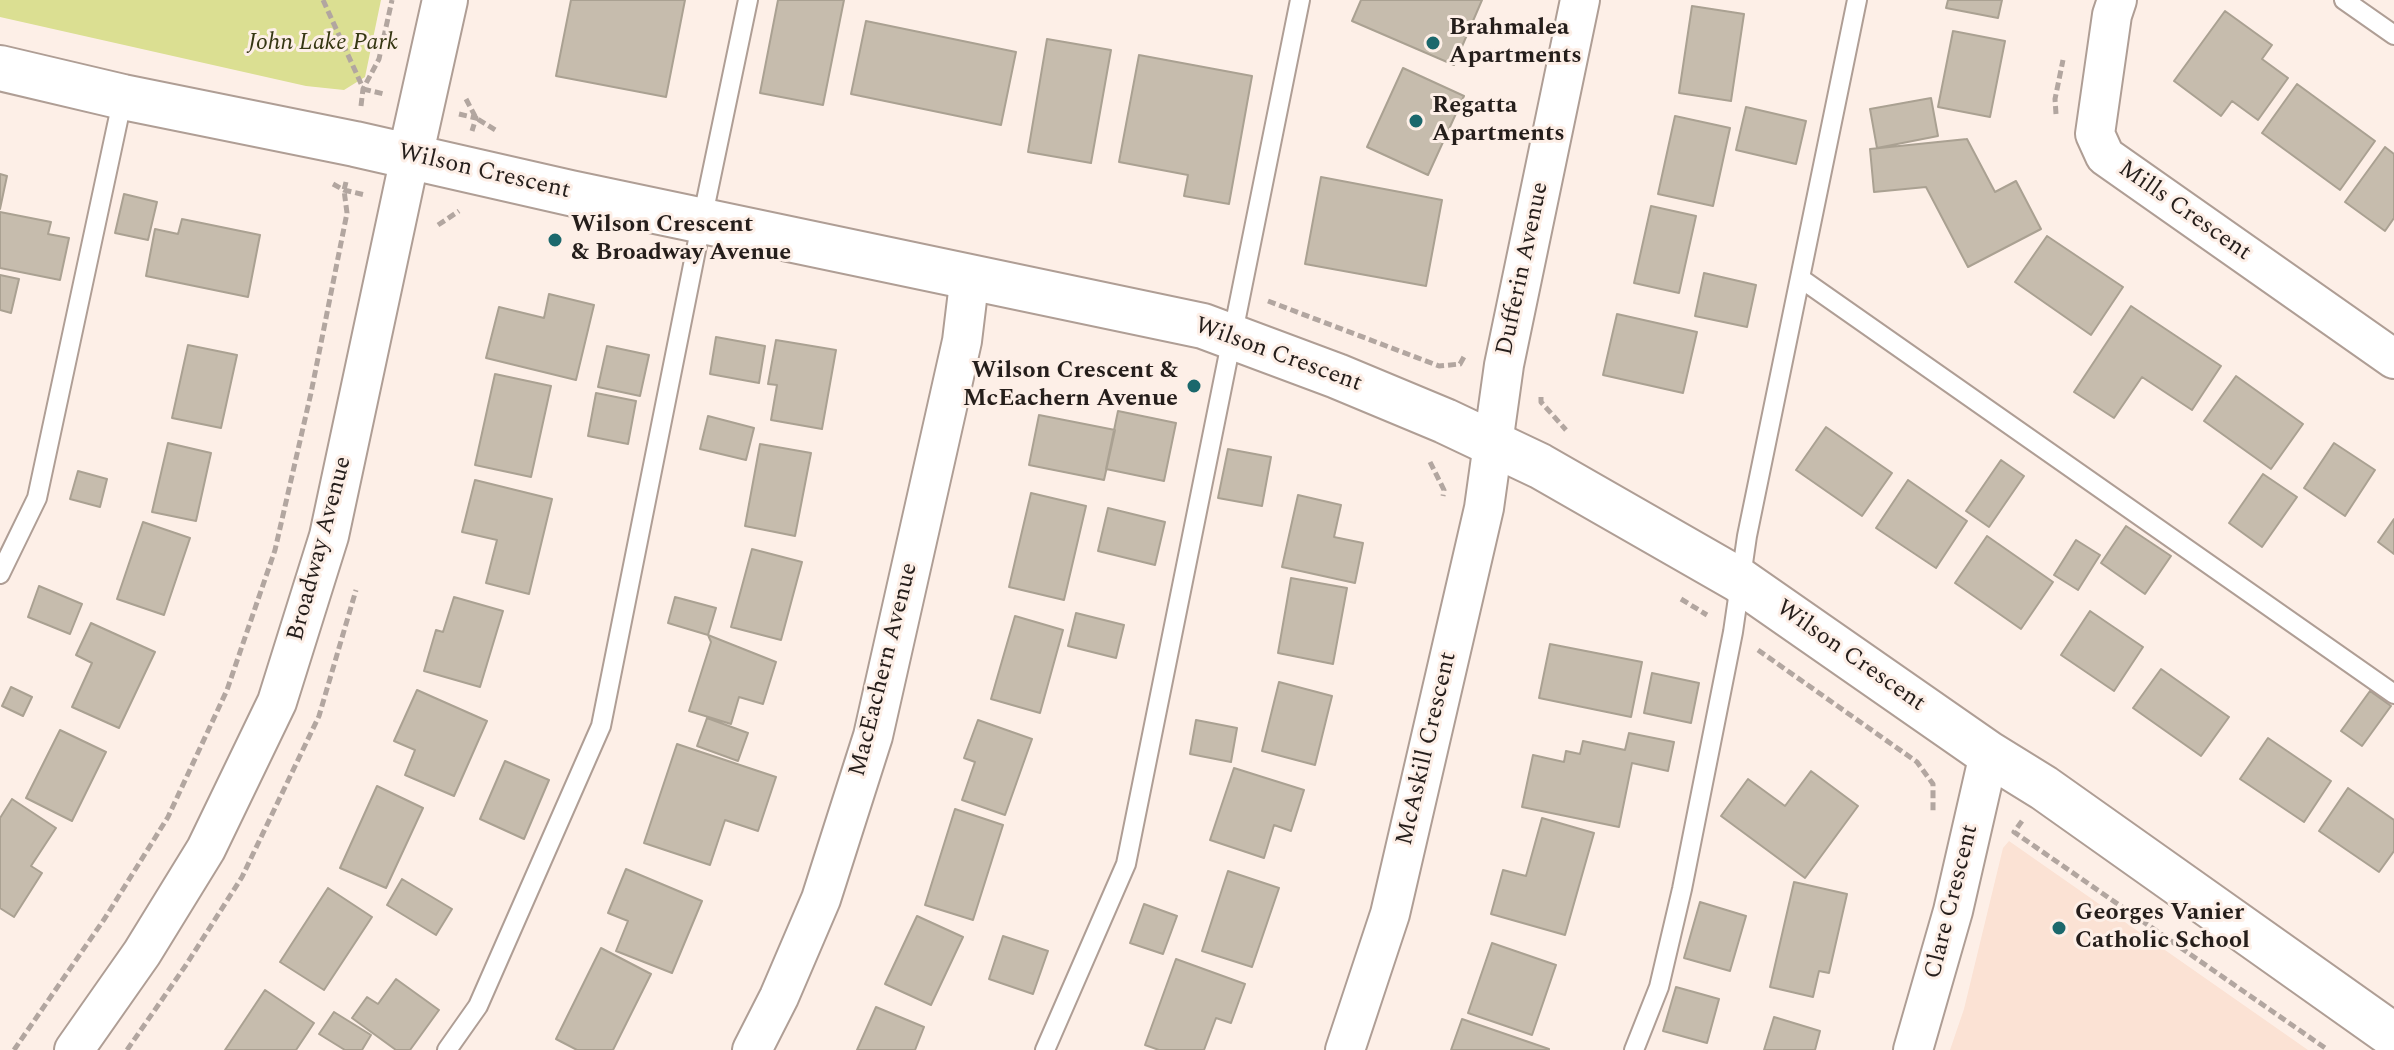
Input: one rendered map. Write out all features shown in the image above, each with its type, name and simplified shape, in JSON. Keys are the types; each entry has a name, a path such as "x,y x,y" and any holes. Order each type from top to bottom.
{"street":[{"name":"Broadway Avenue","path":"74,1050 142,953 206,849 277,702 329,536 445,0"},
{"name":"Dufferin Avenue","path":"1492,444 1504,365 1580,0"},
{"name":"Mills Crescent","path":"2117,0 2112,15 2095,134 2105,156 2394,359"},
{"name":"Wilson Crescent","path":"0,68 123,97 970,275 1234,335 1445,421 1540,466 1739,580 1989,754 2044,788 2394,1036"},
{"name":"MacEachern Avenue","path":"752,1050 779,997 821,899 873,736 962,341 970,275"},
{"name":"McAskill Crescent","path":"1345,1050 1390,914 1484,508 1492,444"},
{"name":"Clare Crescent","path":"1913,1050 1953,911 1989,754"}],"lane":[{"path":"447,1050 478,1006 601,726 748,0"},
{"path":"1045,1050 1126,864 1300,0"},
{"path":"1634,1050 1659,987 1682,889 1733,632 1739,580 1857,0"},
{"path":"2344,0 2394,35"},
{"path":"0,574 37,498 117,137 123,97"},
{"path":"1800,278 2394,694"}],"path":[{"path":"323,0 363,89 379,59 392,0"},
{"path":"463,93 476,118 495,131 510,134"},
{"path":"14,1050 105,918 168,817 227,690 278,536 347,213 344,190"},
{"path":"435,232 439,223 461,211"},
{"path":"1243,291 1439,366 1460,364 1472,344"},
{"path":"1540,388 1541,402 1567,431"},
{"path":"1680,599 1733,632 1917,762 1933,784 1934,825"}],"shaded area":[{"name":"Georges Vanier Catholic School","path":"2009,841 2308,1050 1950,1050 1964,1009 2003,848"}],"green space":[{"name":"John Lake Park","path":"0,0 381,0 365,77 344,90 306,86 0,17"}],"building":[{"path":"571,0 685,0 666,97 556,76"},
{"path":"778,0 844,0 823,105 760,93"},
{"name":"Brahmalea Apartments","path":"1361,0 1482,0 1454,65 1352,21"},
{"path":"1948,0 2002,0 1998,18 1946,8"},
{"path":"1692,6 1744,14 1731,101 1679,93"},
{"path":"2225,11 2272,45 2262,59 2288,78 2258,120 2232,101 2221,116 2174,81"},
{"path":"866,21 1016,52 1001,125 851,94"},
{"path":"1953,31 2005,41 1990,117 1938,107"},
{"path":"1047,39 1111,50 1091,163 1028,152"},
{"path":"1139,55 1252,76 1229,204 1184,196 1188,175 1119,162"},
{"name":"Regatta Apartments","path":"1403,68 1464,96 1428,175 1367,147"},
{"path":"2297,84 2375,141 2340,190 2262,133"},
{"path":"1931,98 1938,136 1877,148 1870,109"},
{"path":"1746,107 1806,121 1796,164 1736,150"},
{"path":"1675,116 1730,128 1713,206 1658,194"},
{"path":"1967,139 1995,192 2016,181 2041,229 1968,267 1926,187 1874,192 1870,149"},
{"path":"2385,147 2394,154 2394,218 2385,231 2345,202"},
{"path":"0,174 7,176 0,209"},
{"path":"1321,177 1442,200 1426,286 1305,264"},
{"path":"124,194 157,202 148,240 115,233"},
{"path":"1651,206 1696,216 1679,293 1634,283"},
{"path":"0,212 51,222 48,234 69,238 60,280 0,268"},
{"path":"182,219 260,235 248,297 146,276 155,229 178,234"},
{"path":"2047,236 2123,287 2091,335 2015,282"},
{"path":"1704,273 1756,285 1747,327 1695,316"},
{"path":"0,275 19,279 11,313 0,310"},
{"path":"549,294 594,305 576,380 486,358 499,307 544,318"},
{"path":"2131,306 2221,366 2192,410 2142,377 2114,418 2074,392"},
{"path":"1617,314 1697,332 1683,393 1603,375"},
{"path":"716,337 765,346 759,383 710,374"},
{"path":"776,340 836,350 822,429 771,420 777,385 768,384"},
{"path":"188,345 237,355 221,428 172,418"},
{"path":"607,346 649,355 640,396 598,387"},
{"path":"495,374 551,386 531,477 475,465"},
{"path":"2236,376 2303,424 2271,469 2204,421"},
{"path":"596,393 636,401 628,444 588,436"},
{"path":"1118,411 1176,423 1164,481 1106,469"},
{"path":"1039,415 1115,430 1104,480 1029,465"},
{"path":"708,416 754,428 746,460 700,449"},
{"path":"1826,427 1892,473 1862,516 1796,470"},
{"path":"168,443 211,453 196,521 152,512"},
{"path":"2334,443 2375,470 2345,516 2304,488"},
{"path":"760,444 811,453 795,536 745,526"},
{"path":"1228,449 1271,457 1262,506 1218,498"},
{"path":"2001,460 2024,476 1989,527 1966,511"},
{"path":"78,471 107,479 100,507 70,499"},
{"path":"2263,474 2297,497 2262,547 2229,523"},
{"path":"475,480 552,499 529,594 486,583 497,540 462,532"},
{"path":"1908,480 1967,521 1936,568 1876,528"},
{"path":"1031,493 1086,506 1064,600 1009,587"},
{"path":"1298,495 1341,505 1334,537 1363,543 1355,583 1282,567"},
{"path":"1108,508 1165,522 1155,565 1098,551"},
{"path":"2394,519 2394,554 2378,542"},
{"path":"143,522 190,538 164,615 117,599"},
{"path":"2126,526 2171,556 2145,594 2101,563"},
{"path":"1987,536 2053,582 2021,629 1955,583"},
{"path":"2076,540 2100,555 2078,590 2054,575"},
{"path":"752,549 802,562 781,640 731,627"},
{"path":"1291,578 1347,588 1333,664 1278,653"},
{"path":"39,586 82,604 70,634 28,617"},
{"path":"454,597 503,611 480,687 424,671 436,630 443,632"},
{"path":"675,597 716,608 708,635 668,623"},
{"path":"2090,611 2143,647 2114,691 2061,655"},
{"path":"1076,613 1124,625 1116,658 1068,646"},
{"path":"1015,616 1063,630 1040,713 991,699"},
{"path":"91,623 155,652 119,728 72,707 92,663 76,655"},
{"path":"708,635 776,662 763,704 739,697 731,724 689,711 711,642"},
{"path":"1550,644 1642,662 1631,717 1539,698"},
{"path":"2161,669 2229,717 2201,756 2133,708"},
{"path":"1652,673 1699,683 1691,723 1644,713"},
{"path":"1279,682 1332,696 1315,765 1262,751"},
{"path":"11,687 32,697 23,716 2,706"},
{"path":"417,690 487,721 454,796 405,775 415,750 394,741"},
{"path":"2370,691 2391,706 2362,746 2341,731"},
{"path":"707,718 748,733 738,761 697,746"},
{"path":"978,720 1032,739 1005,815 962,800 975,762 964,758"},
{"path":"1196,720 1237,728 1231,762 1190,754"},
{"path":"60,730 106,752 72,821 26,798"},
{"path":"1629,733 1674,742 1668,771 1632,763 1619,827 1522,807 1533,755 1564,762 1566,751 1580,754 1583,741 1625,750"},
{"path":"2268,738 2331,781 2304,822 2240,779"},
{"path":"677,744 776,777 758,831 725,820 710,865 644,843"},
{"path":"505,761 549,780 524,839 480,819"},
{"path":"1234,768 1304,790 1291,831 1274,825 1264,858 1210,840"},
{"path":"1811,771 1858,806 1805,878 1721,816 1748,779 1785,806"},
{"path":"377,786 423,808 386,888 340,868"},
{"path":"2348,788 2394,820 2394,851 2379,872 2319,831"},
{"path":"12,799 56,828 31,866 42,873 14,917 0,908 0,818"},
{"path":"955,809 1003,825 973,920 925,905"},
{"path":"1542,818 1594,833 1565,935 1491,914 1503,870 1526,876"},
{"path":"626,869 702,901 672,973 616,951 628,921 608,913"},
{"path":"1228,871 1279,888 1252,967 1202,951"},
{"path":"402,879 452,909 436,935 387,905"},
{"path":"1794,882 1847,894 1829,973 1819,971 1813,997 1770,987"},
{"path":"328,888 372,917 324,990 280,962"},
{"path":"1700,902 1746,916 1730,971 1684,958"},
{"path":"1144,904 1177,916 1163,954 1130,943"},
{"path":"917,916 963,937 931,1005 885,984"},
{"path":"1003,936 1048,951 1033,994 989,979"},
{"path":"1492,943 1556,965 1532,1035 1468,1013"},
{"path":"601,948 651,974 613,1050 577,1050 556,1039"},
{"path":"1176,959 1245,984 1231,1023 1216,1018 1204,1050 1159,1050 1145,1045"},
{"path":"396,979 439,1010 410,1050 396,1050 352,1018 367,997 378,1004"},
{"path":"1676,987 1719,999 1707,1043 1663,1031"},
{"path":"265,990 314,1023 296,1050 225,1050"},
{"path":"876,1007 924,1027 915,1050 857,1050"},
{"path":"334,1012 371,1035 362,1050 345,1050 319,1034"},
{"path":"1774,1017 1820,1031 1815,1050 1764,1050"},
{"path":"1462,1019 1549,1049 1549,1050 1451,1050"}],"place":[{"name":"Brahmalea Apartments","path":"1433,43"},
{"name":"Regatta Apartments","path":"1416,121"},
{"name":"Wilson Crescent & Broadway Avenue","path":"555,240"},
{"name":"Wilson Crescent & McEachern Avenue","path":"1194,386"},
{"name":"Georges Vanier Catholic School","path":"2059,928"}]}
